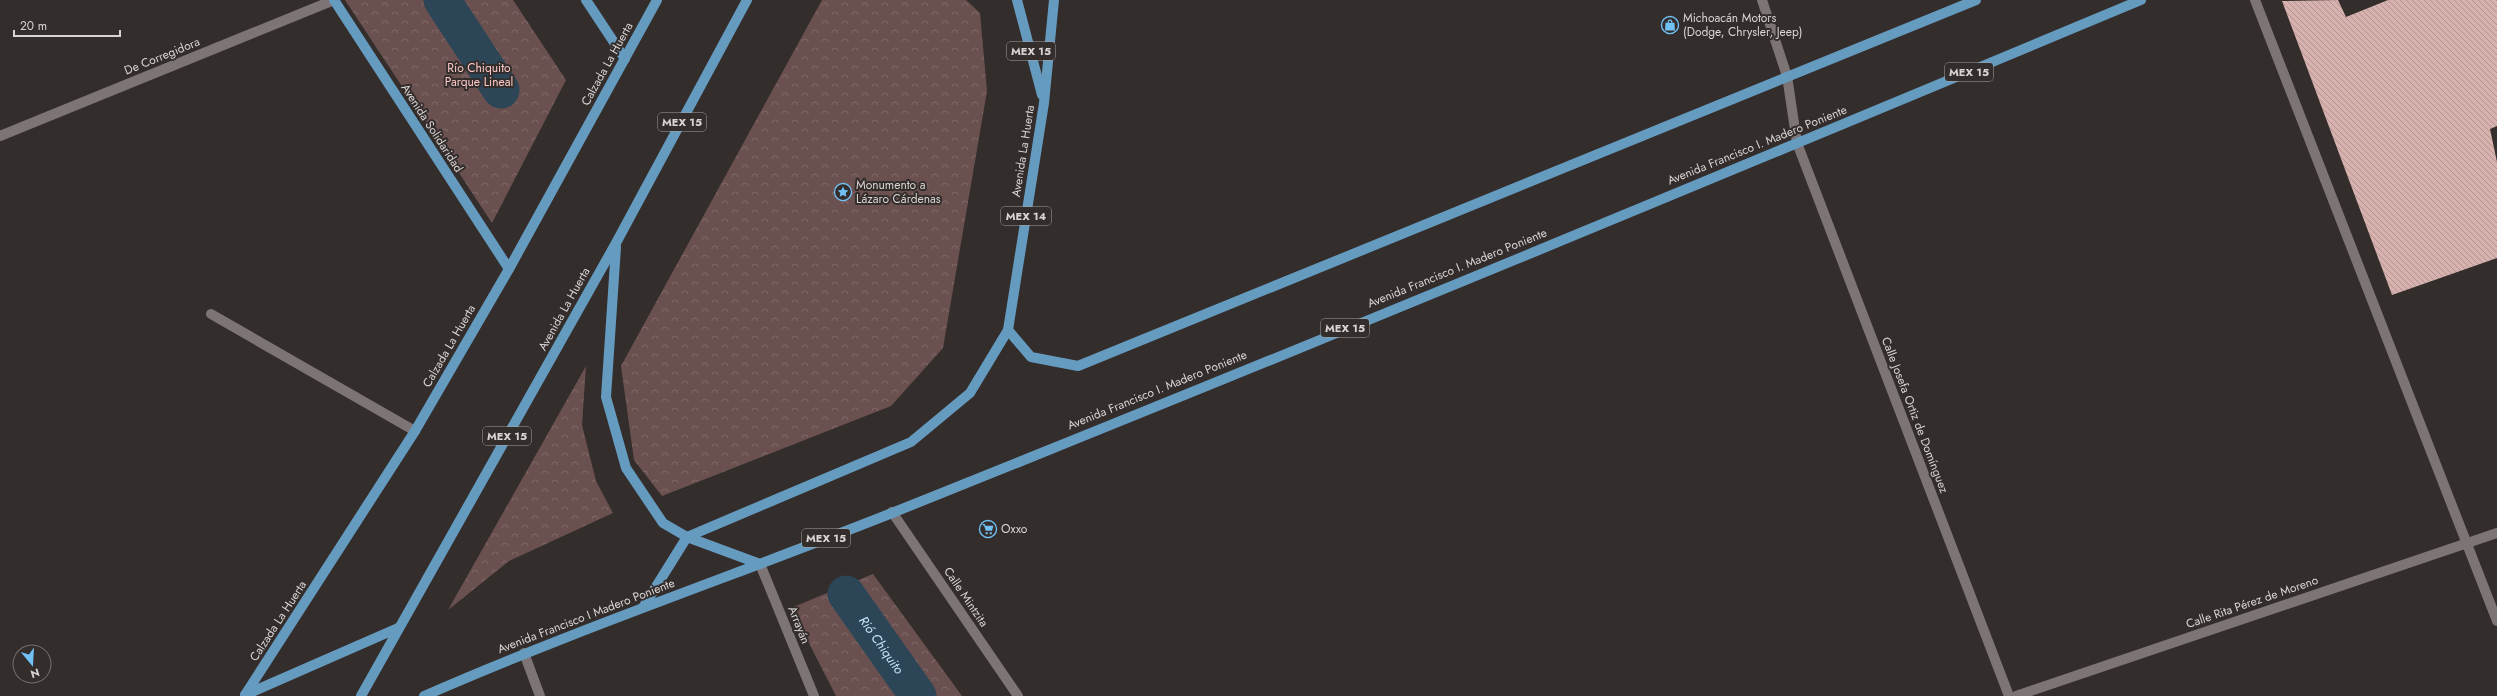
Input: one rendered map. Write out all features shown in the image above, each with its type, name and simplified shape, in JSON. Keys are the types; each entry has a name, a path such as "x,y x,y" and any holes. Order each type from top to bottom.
{"main road":[{"name":"Avenida Solidaridad","path":"334,0 509,269"},
{"path":"586,0 625,59"},
{"name":"Calzada La Huerta","path":"244,696 415,430 509,269 657,0"},
{"name":"Avenida La Huerta","path":"398,628 616,243 747,0"},
{"name":"MEX 15","path":"1017,0 1044,103"},
{"name":"Avenida La Huerta","path":"1008,330 1044,103 1054,0"},
{"path":"644,606 687,537 911,442 970,393 1008,330 1031,357 1078,366 1976,0"},
{"name":"Avenida Francisco I. Madero Poniente","path":"760,564 892,512 1798,143 2141,0"},
{"path":"616,243 606,397 626,468 664,523 687,537 760,564"},
{"name":"Avenida Francisco I Madero Poniente","path":"424,696 524,653 644,606 760,564"},
{"path":"244,696 398,628"},
{"name":"MEX 15","path":"361,696 398,628"},
{"path":"440,696 450,685"}],"street":[{"name":"De Corregidora","path":"0,136 334,0"},
{"name":"Calle Josefa Ortiz de Domínguez","path":"1762,0 1787,76 1798,143 2009,696"},
{"path":"2255,0 2497,621"},
{"path":"211,314 415,430"},
{"name":"Calle Mintzita","path":"892,512 1018,696"},
{"name":"Calle Rita Pérez de Moreno","path":"2016,696 2497,533"},
{"name":"Arrayán","path":"760,564 814,696"},
{"path":"524,653 540,696"}],"green space":[{"name":"Río Chiquito Parque Lineal","path":"345,0 513,0 566,80 492,223"},
{"path":"822,0 966,0 980,13 987,91 943,348 891,406 662,496 634,460 621,366"},
{"path":"586,366 582,425 596,481 613,513 509,561 448,610"},
{"path":"873,574 962,696 836,696 791,608"}],"building":[{"path":"2338,0 2346,17 2388,0 2497,0 2497,126 2490,129 2497,162 2497,258 2392,295 2282,1"}],"waterway":[{"path":"442,0 501,90"},
{"name":"Rió Chiquito","path":"846,594 918,696"}],"place":[{"name":"Michoacán Motors (Dodge, Chrysler, Jeep)","path":"1670,25"},
{"name":"Monumento a Lázaro Cárdenas","path":"843,192"},
{"name":"Oxxo","path":"988,529"}]}
